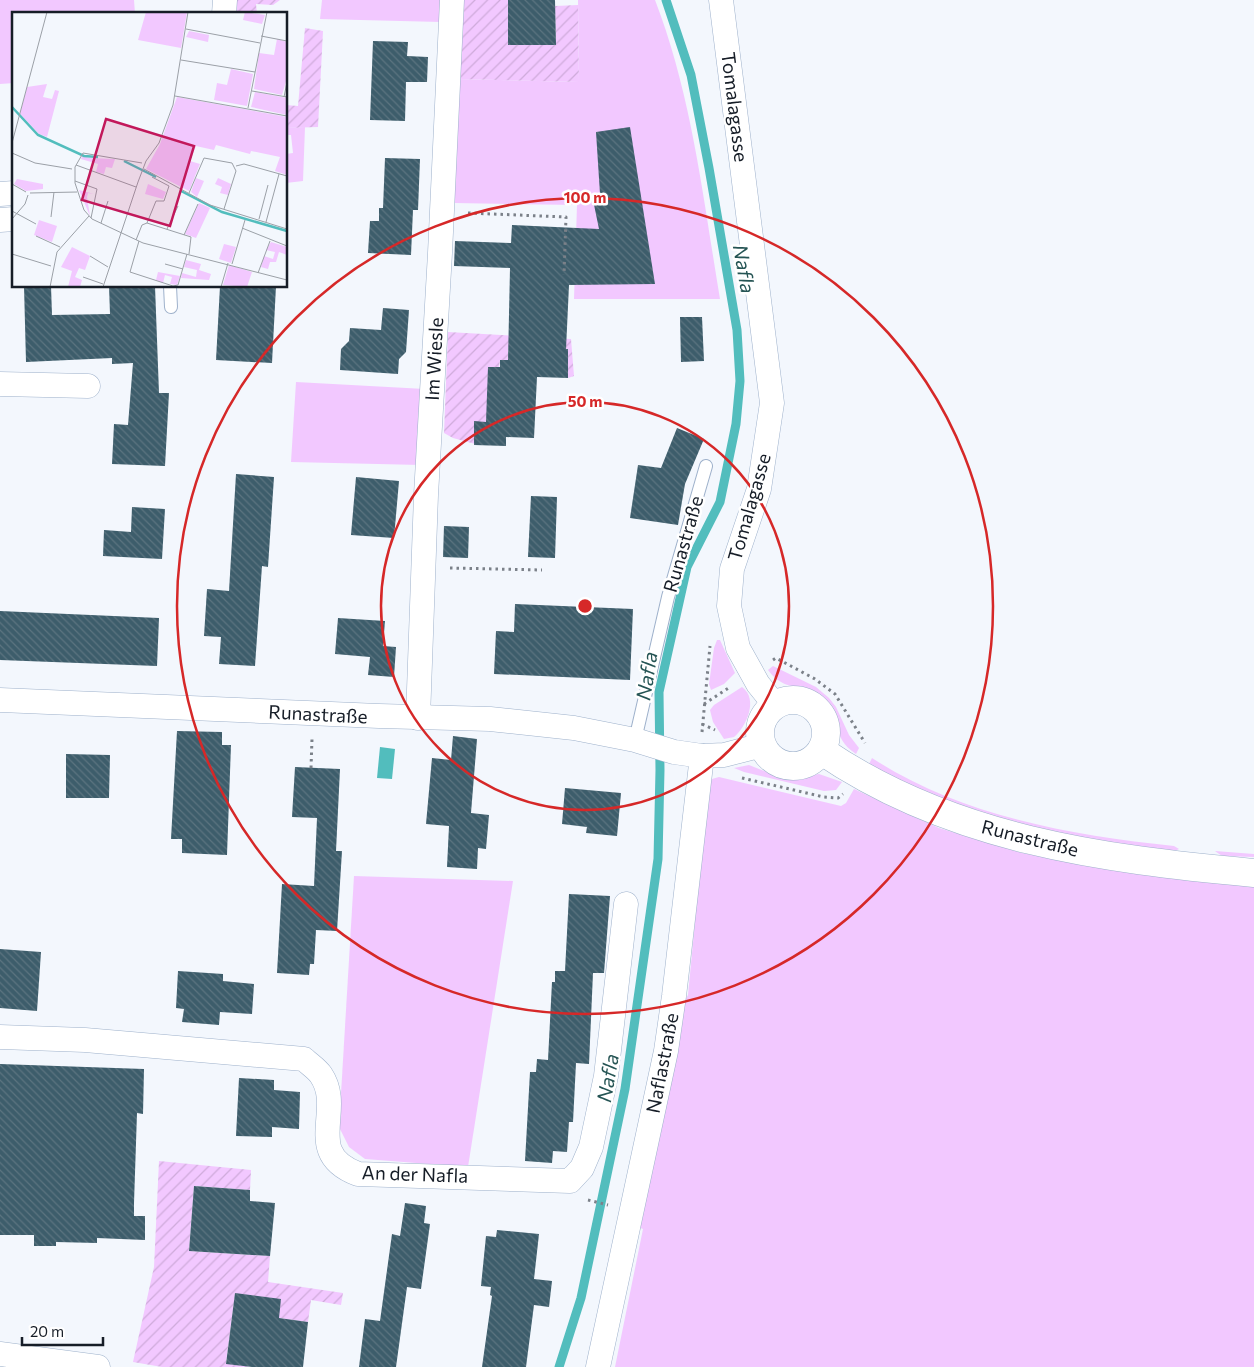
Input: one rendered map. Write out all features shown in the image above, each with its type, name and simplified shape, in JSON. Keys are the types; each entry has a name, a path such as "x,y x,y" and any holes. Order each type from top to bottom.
{"street":[{"name":"Im Wiesle","path":"418,718 426,495 452,0"},
{"name":"Tomalagasse","path":"721,0 772,403 759,489 732,569 729,606 738,648 758,684 775,705"},
{"path":"0,384 88,386"},
{"name":"Runastraße","path":"0,700 418,718 490,719 574,728 642,742 674,752 702,756 724,755 762,745"},
{"path":"785,700 797,700 808,703 817,709 823,718 826,729 822,751 806,764 795,766 776,761 762,745 760,734 762,722 767,712 775,705 785,700"},
{"name":"Runastraße","path":"822,751 855,773 941,814 1022,839 1136,861 1254,872"},
{"name":"Naflastraße","path":"598,1367 666,1051 702,756"},
{"name":"An der Nafla","path":"0,1036 104,1041 304,1059 321,1075 328,1094 328,1151 342,1168 358,1174 570,1181 582,1168 591,1147 606,1076 626,904"},
{"path":"0,1354 98,1367"}],"lane":[{"path":"170,288 171,307"},
{"name":"Runastraße","path":"642,742 668,597 706,466"}],"path":[{"path":"442,212 566,216 564,275"},
{"path":"424,568 542,570"},
{"path":"702,724 712,641"},
{"path":"767,664 776,658 815,679 835,694 845,707 853,725 869,748"},
{"path":"704,704 733,685"},
{"path":"311,768 312,732"},
{"path":"739,777 833,798 842,795 846,789"},
{"path":"590,1201 618,1207"}],"shaded area":[{"path":"0,0 134,0 135,12 12,12 12,83 0,84"},
{"path":"237,0 280,0 273,5 256,4 257,12 236,12"},
{"path":"322,0 442,0 441,22 320,19"},
{"path":"462,0 508,0 508,45 556,45 555,6 578,5 579,82 457,79"},
{"path":"578,0 655,0 668,36 687,110 702,185 720,299 574,299 577,205 454,203 457,79 579,82"},
{"path":"305,28 323,31 318,127 288,128 288,105 298,106"},
{"path":"305,127 303,181 288,183 288,154 293,153 291,135 288,135 288,128"},
{"path":"448,332 571,339 574,376 568,378 568,349 508,347 508,360 500,360 492,422 474,422 474,439 479,445 453,438 444,433"},
{"path":"296,382 425,389 421,465 291,462"},
{"path":"717,640 720,640 735,673 724,684 711,690 709,684 714,648"},
{"path":"773,666 816,687 829,698 836,707 849,735 859,748 856,754 842,740 826,703 819,696 806,689 781,682 768,670"},
{"path":"742,687 750,698 749,713 743,727 734,737 724,739 713,722 710,710 714,705"},
{"path":"872,758 906,778 942,795 1017,820 1095,836 1174,846 1179,849 1175,851 1095,840 1017,823 979,812 941,799 905,783 869,764"},
{"path":"749,765 777,776 791,779 819,774 842,782 836,790 824,791 734,768"},
{"path":"719,777 841,806 846,803 854,789 939,828 1022,853 1133,873 1254,885 1254,1367 615,1367 643,1229 638,1227 685,1000 688,995 695,922 692,905 709,784 712,779"},
{"path":"1215,851 1254,854 1254,857 1222,856"},
{"path":"354,876 513,881 468,1167 365,1159 349,1147 339,1127"},
{"path":"159,1161 251,1170 250,1190 194,1186 189,1251 270,1256 268,1282 343,1293 341,1305 311,1300 308,1322 279,1318 235,1294 226,1363 252,1367 162,1367 133,1362 154,1267"}],"water":[{"path":"380,747 395,749 392,779 377,778"}],"building":[{"path":"508,0 555,0 556,45 508,45"},
{"path":"373,41 408,42 407,56 428,57 427,82 406,82 405,121 370,120"},
{"path":"630,127 655,284 569,285 566,349 568,349 568,378 537,377 534,438 506,437 506,446 474,445 474,421 486,422 488,367 500,367 500,360 508,360 510,268 454,266 455,241 511,243 512,225 599,229 592,195 600,194 596,132"},
{"path":"385,158 420,159 418,210 413,210 411,255 368,253 370,221 379,221 379,208 383,208"},
{"path":"24,288 51,288 52,315 110,314 109,288 155,288 159,393 169,393 165,466 112,464 114,424 128,425 133,363 112,364 112,358 26,362"},
{"path":"220,288 276,288 272,363 216,360"},
{"path":"383,308 409,310 406,352 399,359 398,374 340,370 341,349 349,341 350,328 381,330"},
{"path":"680,317 702,317 704,361 681,362"},
{"path":"677,428 704,439 685,484 678,525 630,518 638,465 661,468"},
{"path":"236,474 274,477 268,567 262,566 255,666 219,664 221,637 204,636 207,589 229,591"},
{"path":"356,477 399,481 394,538 351,535"},
{"path":"531,496 557,497 555,558 528,557"},
{"path":"132,507 165,509 162,559 103,556 104,530 131,532"},
{"path":"444,526 469,527 468,558 443,557"},
{"path":"515,604 633,609 630,680 494,674 496,631 514,632"},
{"path":"0,611 159,618 157,666 0,660"},
{"path":"338,618 385,621 383,646 396,647 394,677 368,675 370,657 335,654"},
{"path":"177,731 222,732 222,745 231,745 227,855 182,853 182,839 171,839"},
{"path":"453,736 477,739 471,813 489,815 486,849 478,848 477,869 447,867 449,826 426,824 432,758 451,760"},
{"path":"66,754 110,755 109,798 66,798"},
{"path":"295,767 340,769 336,851 342,851 337,931 316,930 314,964 310,964 309,975 277,973 282,884 314,886 317,818 292,817"},
{"path":"565,788 621,793 617,836 586,833 587,827 562,824"},
{"path":"569,894 610,896 604,973 593,973 589,1064 576,1063 573,1122 569,1122 567,1152 553,1151 552,1163 525,1161 530,1072 536,1072 537,1059 548,1060 552,982 555,982 555,971 565,971"},
{"path":"0,949 41,952 37,1011 0,1008"},
{"path":"178,971 223,974 223,981 254,984 252,1014 220,1012 219,1025 182,1022 184,1009 176,1008"},
{"path":"0,1064 144,1069 143,1114 137,1113 134,1216 145,1216 145,1240 97,1238 97,1243 56,1242 56,1246 34,1246 34,1235 0,1235"},
{"path":"239,1078 274,1080 274,1090 300,1092 299,1129 272,1127 272,1137 236,1136"},
{"path":"194,1186 250,1190 250,1201 275,1203 270,1256 189,1251"},
{"path":"405,1203 426,1206 424,1223 430,1224 421,1289 407,1287 396,1367 359,1367 365,1319 380,1321 392,1234 400,1236"},
{"path":"497,1230 539,1234 534,1279 552,1281 549,1307 534,1305 526,1367 482,1367 492,1296 490,1295 491,1287 481,1286 486,1236 496,1237"},
{"path":"235,1293 281,1299 279,1318 308,1322 303,1367 252,1367 226,1364"}],"waterway":[{"name":"Nafla","path":"559,1367 581,1298 625,1089 658,859 659,692 687,567 720,502 736,424 740,381 737,330 691,75 666,0"}]}
